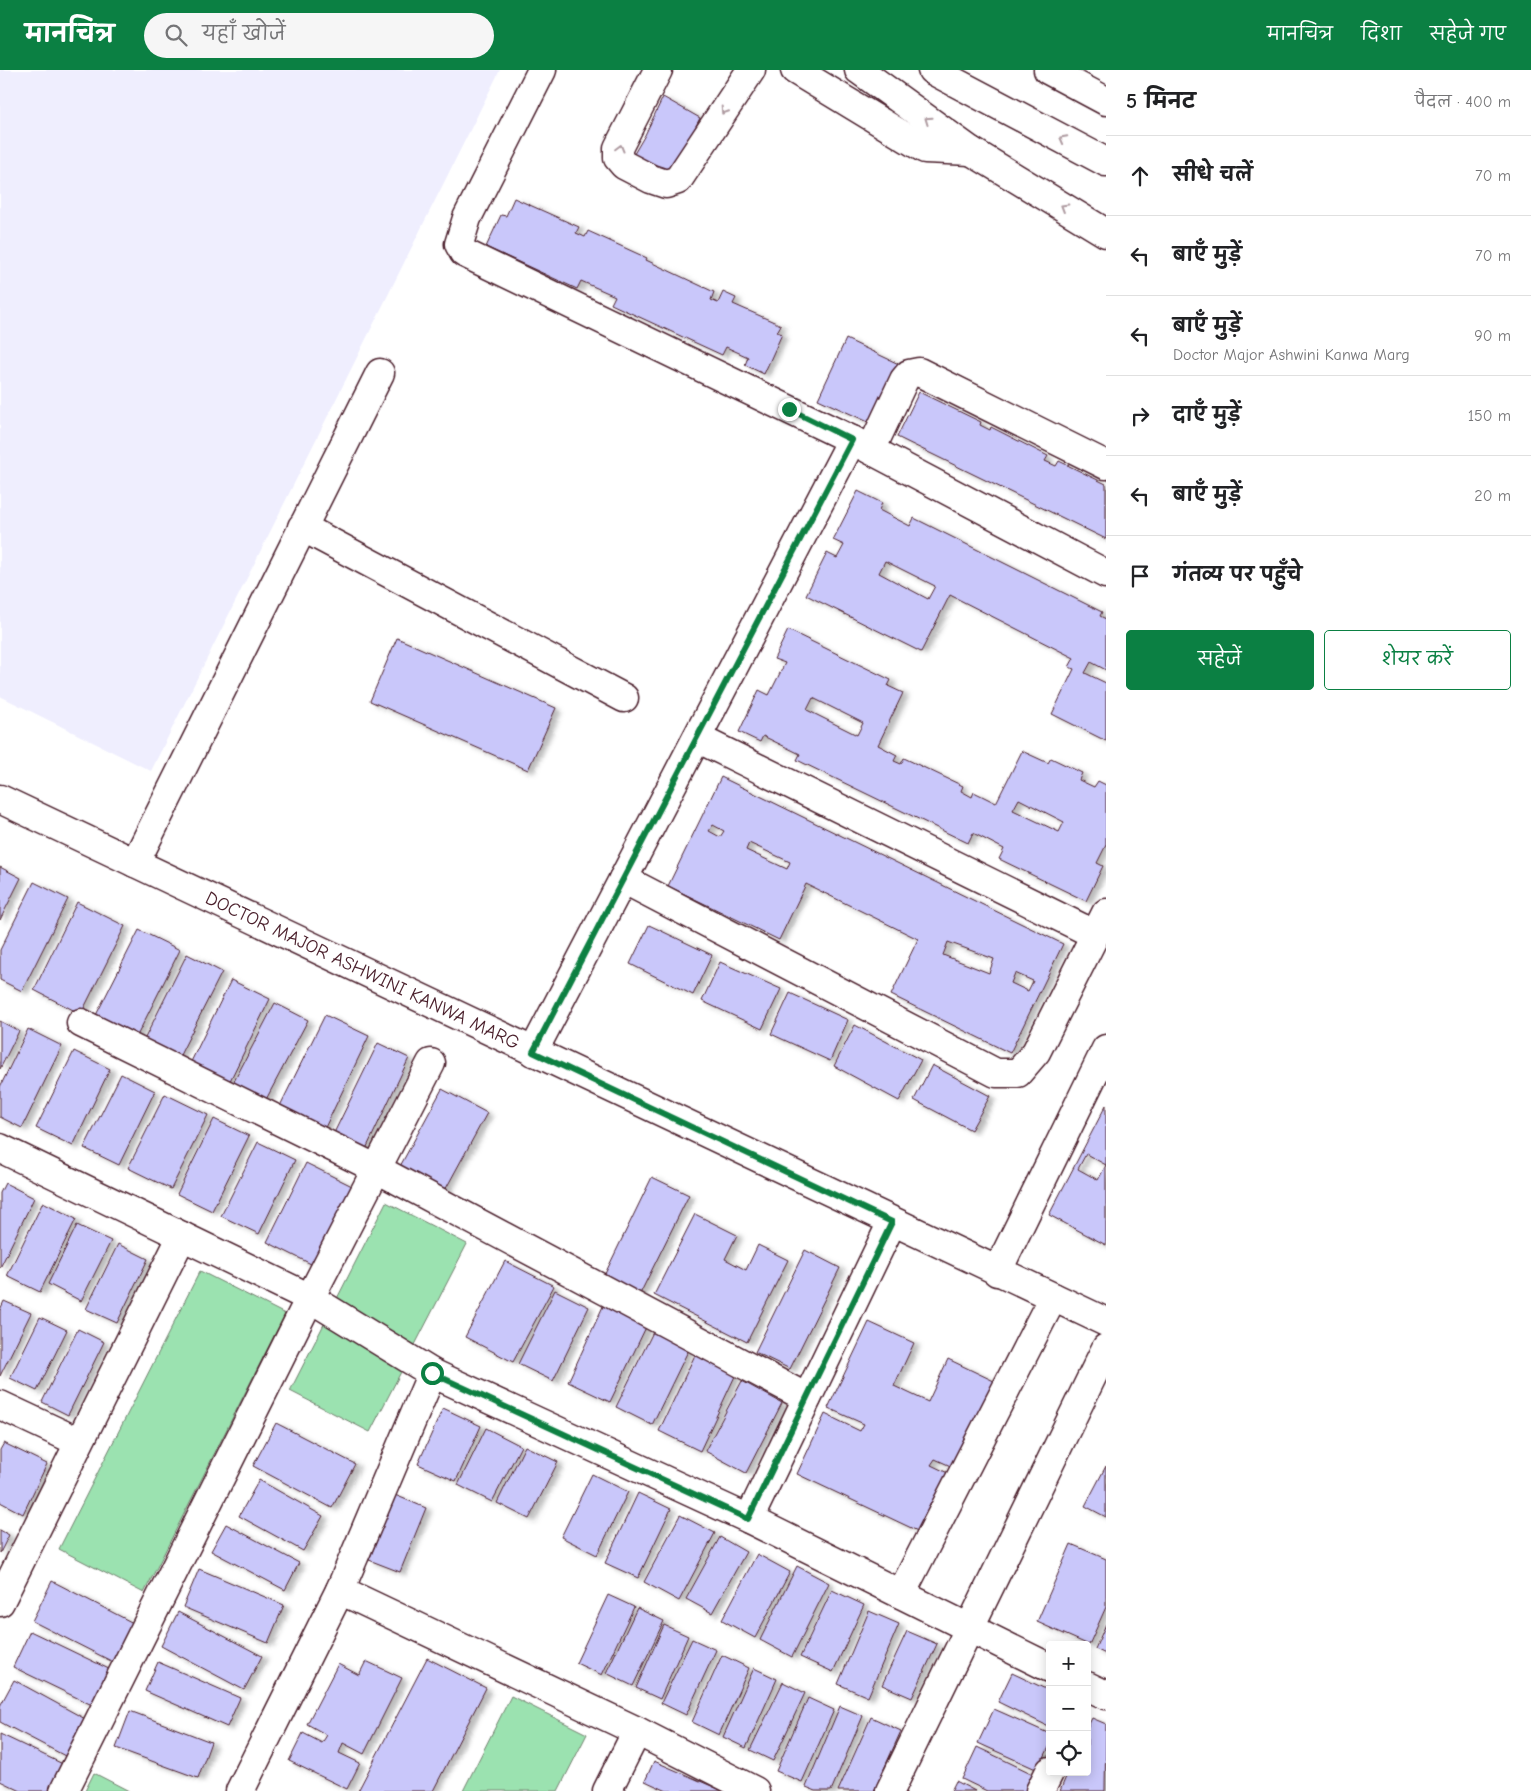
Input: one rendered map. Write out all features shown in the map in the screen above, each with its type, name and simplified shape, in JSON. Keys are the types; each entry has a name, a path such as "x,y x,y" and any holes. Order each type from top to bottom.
{"main road":[{"path":"542,70 466,218 459,244 464,253 862,445 1106,574"},
{"path":"658,70 618,148 618,158 624,165 651,179 666,184 678,180 751,70"},
{"path":"795,70 925,149 971,151"},
{"path":"859,70 971,151 1106,233"},
{"path":"932,70 1106,162"},
{"path":"1048,70 1106,101"},
{"path":"533,1052 697,738 862,445 909,374 919,372 1106,465"},
{"path":"135,863 380,373"},
{"path":"302,527 624,698"},
{"path":"623,879 996,1073 1018,1073 1036,1052 1100,924 697,738"},
{"name":"DOCTOR MAJOR ASHWINI KANWA MARG","path":"0,799 1106,1322"},
{"path":"81,1023 377,1169 807,1398"},
{"path":"997,1272 1098,1088 1106,1050"},
{"path":"64,1791 310,1298 431,1063"},
{"path":"0,1148 310,1298 432,1373 748,1519 1046,1666"},
{"path":"748,1519 892,1222"},
{"path":"0,1602 182,1236"},
{"path":"901,1594 1053,1296"},
{"path":"890,1791 1106,1348"},
{"path":"240,1791 340,1590 432,1373"},
{"path":"0,1405 79,1442"},
{"path":"340,1590 637,1731 755,1791"},
{"path":"607,1791 637,1731"}],"shaded area":[{"path":"0,70 500,70 151,771 0,696"}],"green space":[{"path":"386,1202 467,1244 370,1432 290,1391"},
{"path":"200,1271 285,1314 144,1593 59,1549"},
{"path":"511,1696 587,1734 558,1791 463,1791"},
{"path":"94,1773 129,1791 85,1791"}],"building":[{"path":"663,97 700,118 670,177 631,159"},
{"path":"514,198 579,227 576,233 585,237 588,231 714,292 711,300 718,303 723,292 736,298 733,304 781,325 777,332 782,334 764,374 745,365 748,357 726,347 722,355 611,304 615,296 581,281 577,289 486,247 501,215 506,216"},
{"path":"846,339 905,367 877,426 818,399"},
{"path":"919,392 981,422 980,425 990,430 991,427 1048,456 1045,461 1056,466 1059,461 1106,484 1106,539 897,437"},
{"path":"858,491 882,503 879,510 910,526 914,518 1102,612 1100,616 1106,619 1106,670 1091,662 1085,673 1106,683 1106,741 1052,714 1074,669 1069,667 1074,658 950,595 921,652 806,595 827,553 837,558 844,545 833,540","holes":["885,561 935,586 928,599 879,573"]},
{"path":"788,630 891,680 888,686 903,693 878,745 897,755 894,761 901,764 904,758 963,786 961,791 972,797 974,792 996,803 1022,751 1048,763 1051,758 1082,773 1079,780 1094,787 1098,781 1106,785 1106,845 1097,863 1103,866 1086,901 999,859 1004,849 973,833 968,843 797,760 800,754 763,736 760,742 739,732 759,690 769,695 785,663 774,659","holes":["813,698 863,723 857,735 807,710","1019,799 1064,822 1059,832 1013,810"]},
{"path":"397,638 556,708 528,770 370,701"},
{"path":"721,777 1063,944 1010,1053 891,995 918,939 806,884 779,940 668,886","holes":["713,825 724,831 720,837 709,831","749,843 790,862 787,869 746,850","948,942 994,959 989,973 943,955","1015,973 1033,981 1028,991 1011,983"]},
{"path":"0,867 21,878 0,920"},
{"path":"34,882 68,899 22,991 0,980 0,950"},
{"path":"77,902 125,926 81,1014 34,990"},
{"path":"649,925 712,955 693,995 630,964"},
{"path":"139,930 180,950 133,1044 92,1023"},
{"path":"187,954 222,972 175,1065 140,1048"},
{"path":"720,962 781,989 762,1029 702,1001"},
{"path":"231,980 270,999 225,1091 186,1072"},
{"path":"790,993 848,1020 830,1061 771,1034"},
{"path":"275,1003 308,1020 261,1109 229,1091"},
{"path":"325,1015 369,1036 321,1136 276,1114"},
{"path":"0,1021 19,1031 0,1069"},
{"path":"855,1025 921,1060 899,1101 834,1066"},
{"path":"28,1029 62,1046 22,1128 0,1117 0,1087"},
{"path":"378,1043 409,1058 366,1149 334,1133"},
{"path":"74,1051 110,1069 73,1146 36,1128"},
{"path":"932,1065 990,1096 971,1130 914,1100"},
{"path":"121,1074 155,1091 119,1165 84,1148"},
{"path":"442,1089 487,1113 443,1194 398,1170"},
{"path":"165,1094 208,1115 171,1189 128,1168"},
{"path":"1106,1105 1106,1165 1106,1245 1049,1215","holes":["1086,1154 1106,1165 1098,1180 1078,1169"]},
{"path":"214,1119 249,1136 212,1211 177,1194"},
{"path":"258,1142 295,1160 259,1234 221,1216"},
{"path":"306,1163 356,1188 317,1267 267,1242"},
{"path":"652,1177 689,1195 638,1298 602,1280"},
{"path":"5,1183 34,1198 0,1268 0,1193"},
{"path":"43,1202 76,1219 40,1292 7,1276"},
{"path":"695,1214 737,1235 725,1259 746,1270 758,1245 788,1260 747,1342 654,1295"},
{"path":"77,1225 111,1241 81,1301 48,1284"},
{"path":"118,1244 148,1259 117,1323 86,1309"},
{"path":"805,1250 840,1268 790,1369 755,1352"},
{"path":"505,1261 554,1286 513,1362 465,1337"},
{"path":"555,1290 589,1307 553,1381 518,1364"},
{"path":"4,1301 31,1313 0,1376 0,1310"},
{"path":"605,1302 648,1323 610,1402 568,1382"},
{"path":"40,1317 67,1330 37,1391 10,1378"},
{"path":"869,1322 914,1343 894,1386 928,1402 948,1359 996,1382 955,1468 935,1459 931,1465 952,1475 924,1534 797,1474 825,1414 860,1431 864,1424 828,1408"},
{"path":"78,1329 104,1342 68,1415 42,1402"},
{"path":"653,1332 689,1349 652,1425 616,1407"},
{"path":"695,1355 736,1374 700,1451 659,1431"},
{"path":"742,1381 782,1403 746,1473 705,1451"},
{"path":"443,1408 481,1426 456,1481 418,1464"},
{"path":"276,1423 355,1464 332,1508 253,1466"},
{"path":"486,1428 521,1446 492,1502 458,1485"},
{"path":"4,1443 47,1464 23,1514 0,1502 0,1450"},
{"path":"525,1446 558,1462 529,1519 497,1503"},
{"path":"1106,1466 1106,1517 1085,1506"},
{"path":"592,1474 628,1492 597,1555 561,1537"},
{"path":"259,1480 323,1516 303,1551 239,1516"},
{"path":"638,1493 671,1509 638,1578 605,1563"},
{"path":"395,1495 426,1508 400,1572 369,1560"},
{"path":"680,1515 715,1533 679,1601 644,1582"},
{"path":"226,1524 299,1563 285,1590 211,1551"},
{"path":"0,1530 9,1535 0,1553"},
{"path":"720,1537 746,1552 712,1613 686,1599"},
{"path":"1071,1544 1106,1559 1106,1607 1091,1641 1080,1641 1037,1622"},
{"path":"757,1554 790,1572 755,1638 722,1620"},
{"path":"797,1566 829,1583 792,1657 760,1640"},
{"path":"199,1569 284,1605 268,1643 183,1607"},
{"path":"52,1581 139,1626 119,1665 32,1621"},
{"path":"832,1590 864,1605 833,1672 800,1657"},
{"path":"608,1595 634,1607 602,1675 576,1663"},
{"path":"637,1608 664,1621 633,1686 606,1673"},
{"path":"869,1611 899,1624 868,1697 838,1684"},
{"path":"178,1612 262,1656 244,1690 161,1646"},
{"path":"1106,1624 1106,1654 1095,1649"},
{"path":"664,1625 688,1636 660,1699 636,1688"},
{"path":"30,1631 111,1670 94,1706 13,1667"},
{"path":"907,1631 937,1644 912,1698 882,1685"},
{"path":"692,1639 716,1650 686,1715 661,1703"},
{"path":"722,1655 749,1668 719,1735 692,1722"},
{"path":"427,1658 486,1688 433,1791 358,1791"},
{"path":"366,1661 402,1678 364,1754 343,1743 339,1753 360,1763 347,1789 289,1761 303,1733 322,1743 327,1735 307,1724 338,1664 359,1675"},
{"path":"158,1662 240,1698 227,1727 145,1691"},
{"path":"754,1668 777,1679 746,1748 723,1737"},
{"path":"1012,1673 1046,1689 1046,1725 998,1702"},
{"path":"14,1680 89,1721 69,1758 0,1722 0,1706"},
{"path":"783,1682 805,1693 773,1761 750,1750"},
{"path":"808,1698 834,1710 802,1782 776,1771"},
{"path":"840,1706 863,1716 831,1791 816,1791 806,1787"},
{"path":"994,1709 1046,1732 1046,1753 1038,1770 978,1743"},
{"path":"130,1711 211,1742 198,1778 116,1748"},
{"path":"871,1717 901,1731 874,1791 838,1791"},
{"path":"1092,1718 1106,1724 1105,1791 1060,1791 1066,1776 1091,1776"},
{"path":"0,1734 65,1765 53,1791 21,1791 0,1781"},
{"path":"977,1747 1035,1775 1027,1791 987,1791 962,1779"},
{"path":"654,1761 723,1791 667,1791 645,1781"},
{"path":"956,1781 975,1791 951,1791"}],"route":[{"path":"432,1373 748,1519 892,1222 533,1052 852,440 789,409"}]}
